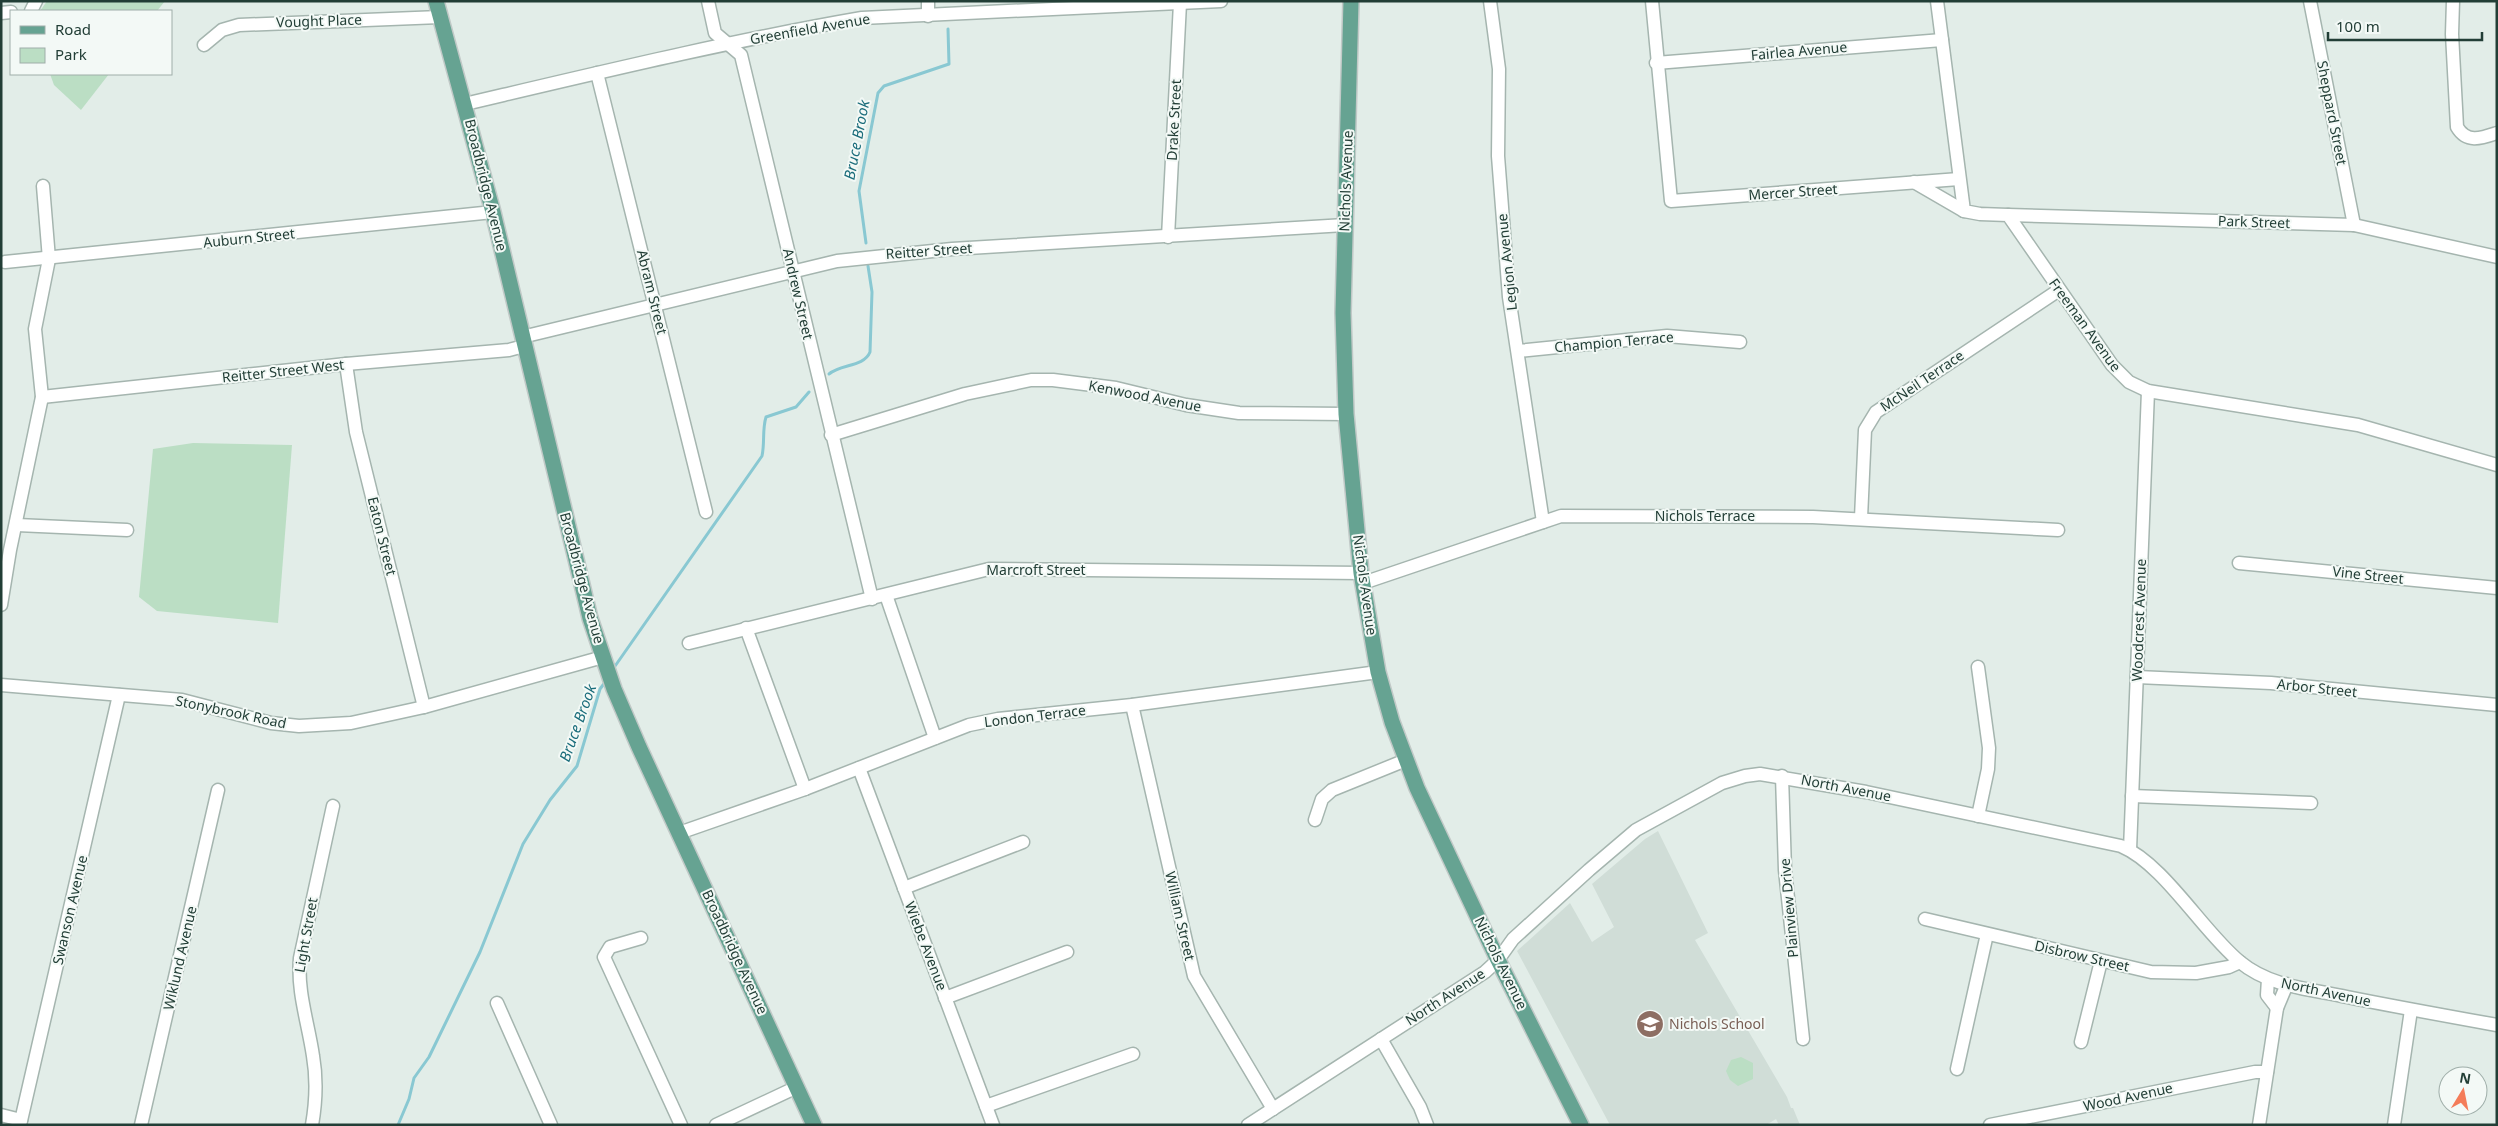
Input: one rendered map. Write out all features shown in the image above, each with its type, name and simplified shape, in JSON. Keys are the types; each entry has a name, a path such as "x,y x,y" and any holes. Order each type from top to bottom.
{"main road":[{"name":"Broadbridge Avenue","path":"436,1 493,212 590,618 604,662 614,689 679,833 814,1125"},
{"name":"Nichols Avenue","path":"1351,1 1345,224 1346,414 1362,578 1378,672 1392,722 1417,788 1498,960 1581,1125"}],"street":[{"name":"Andrew Street","path":"708,1 715,33 741,55 872,599"},
{"path":"928,1 928,16"},
{"name":"Greenfield Avenue","path":"465,104 729,44 862,18 928,16 1130,3 1221,1"},
{"name":"Legion Avenue","path":"1490,1 1499,69 1498,156 1509,297 1542,522"},
{"path":"1652,1 1656,63"},
{"path":"1937,1 1964,211"},
{"name":"Sheppard Street","path":"2310,1 2354,225"},
{"path":"2453,1 2452,34 2458,127 2462,134 2472,139 2497,133"},
{"name":"Drake Street","path":"1168,237 1180,3"},
{"name":"Vought Place","path":"204,45 220,32 239,25 440,17"},
{"name":"Fairlea Avenue","path":"1656,63 1942,40"},
{"name":"Mercer Street","path":"1656,63 1671,201 1959,179"},
{"name":"Abram Street","path":"596,73 656,304 706,512"},
{"path":"1914,182 1964,211 1980,214 2008,215"},
{"path":"1,605 10,550 17,524 42,397 35,329 49,259 43,186"},
{"name":"Auburn Street","path":"6,262 493,212"},
{"name":"Park Street","path":"2008,215 2354,225 2497,257"},
{"name":"Freeman Avenue","path":"2008,215 2117,372 2128,382 2148,391 2358,425 2497,465"},
{"name":"Reitter Street","path":"523,342 656,304 837,261 887,254 1345,224"},
{"name":"McNeil Terrace","path":"1861,518 1865,430 1876,412 2059,290"},
{"name":"Champion Terrace","path":"1518,351 1667,336 1740,342"},
{"name":"Reitter Street West","path":"42,397 346,364 510,350 523,342"},
{"name":"Eaton Street","path":"346,364 356,432 424,707"},
{"name":"Kenwood Avenue","path":"831,435 965,394 1031,380 1053,380 1116,388 1186,405 1239,413 1346,414"},
{"name":"Woodcrest Avenue","path":"2130,850 2148,391"},
{"name":"Nichols Terrace","path":"1362,578 1542,522 1573,515 1861,518 2058,530"},
{"path":"17,524 127,530"},
{"name":"Vine Street","path":"2239,563 2497,588"},
{"name":"Marcroft Street","path":"689,643 886,596 989,569 1362,578"},
{"path":"886,596 936,738"},
{"path":"746,628 806,788"},
{"name":"Stonybrook Road","path":"1,686 182,700 284,725 351,723 424,707 604,662"},
{"path":"1978,667 1989,748 1988,768 1978,816"},
{"name":"London Terrace","path":"679,833 806,788 969,725 998,719 1132,704 1378,672"},
{"name":"Arbor Street","path":"2136,677 2271,683 2497,705"},
{"name":"Swanson Avenue","path":"21,1122 119,694"},
{"name":"William Street","path":"1132,704 1194,976 1273,1109"},
{"path":"1315,820 1322,799 1332,790 1406,760"},
{"name":"Wiebe Avenue","path":"859,768 993,1125"},
{"name":"North Avenue","path":"1248,1125 1485,972 1498,960 1513,939 1636,830 1734,778 1760,774 1782,776 1978,816 2115,845 2130,850 2154,869 2240,962 2268,979 2411,1010 2497,1025"},
{"name":"Plainview Drive","path":"1782,776 1785,870 1803,1039"},
{"name":"Wiklund Avenue","path":"141,1125 218,790"},
{"path":"2132,796 2311,803"},
{"name":"Light Street","path":"312,1125 315,1096 313,1056 298,980 300,958 333,806"},
{"path":"904,888 1023,842"},
{"name":"Disbrow Street","path":"1925,919 2101,961 2166,974 2196,973 2229,967 2240,962"},
{"path":"1957,1069 1987,934"},
{"path":"641,938 610,948 606,952 605,960 681,1125"},
{"path":"946,998 1067,952"},
{"path":"2082,1042 2101,961"},
{"path":"2268,979 2268,995 2277,1008"},
{"path":"2259,1125 2277,1008 2287,984"},
{"path":"497,1003 551,1125"},
{"path":"2394,1125 2411,1010"},
{"path":"1382,1039 1420,1107 1426,1125"},
{"path":"986,1106 1134,1054"},
{"name":"Wood Avenue","path":"1990,1125 2254,1072 2267,1072"},
{"path":"716,1125 797,1087"},
{"path":"1,1115 21,1122"}],"shaded area":[{"name":"Nichols School","path":"1658,831 1708,933 1695,940 1787,1097 1800,1125 1779,1125 1776,1119 1766,1125 1610,1125 1517,951 1570,903 1592,942 1614,927 1592,884 1645,839"}],"green space":[{"path":"47,1 165,1 158,10 41,10"},
{"path":"50,75 108,75 81,110 54,85"},
{"path":"193,443 292,445 278,623 157,611 139,597 153,449"},
{"path":"1741,1057 1753,1063 1753,1079 1738,1086 1730,1080 1726,1071 1731,1060"}],"waterway":[{"name":"Bruce Brook","path":"866,243 859,191 878,93 884,86 949,64 948,29"},
{"name":"Bruce Brook","path":"829,374 840,368 858,363 867,357 870,352 872,292 868,266"},
{"name":"Bruce Brook","path":"613,669 762,456 766,417 796,407 809,392"},
{"name":"Bruce Brook","path":"398,1125 409,1099 414,1078 429,1057 480,952 523,844 550,800 577,766 600,689 606,681"}],"place":[{"name":"Nichols School","path":"1650,1024"}]}
